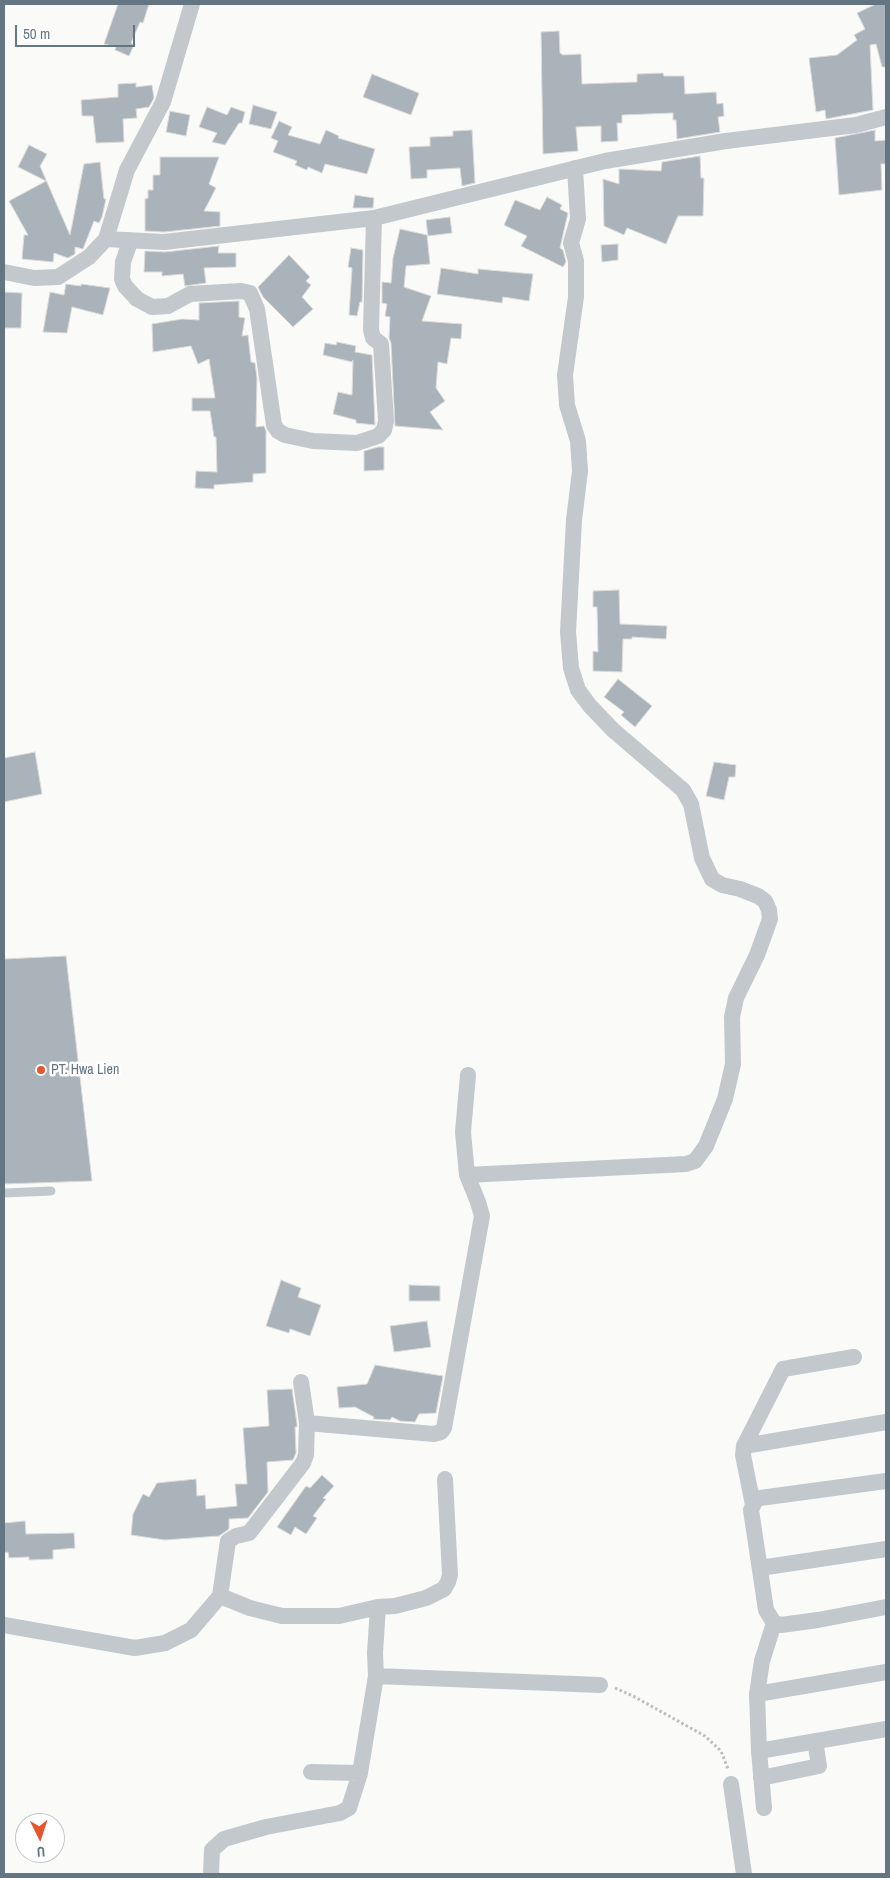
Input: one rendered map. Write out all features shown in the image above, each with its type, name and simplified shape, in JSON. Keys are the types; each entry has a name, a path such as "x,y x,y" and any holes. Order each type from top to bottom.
{"street":[{"path":"4,272 34,278 58,276 88,257 106,239 127,170 163,102 192,4"},
{"path":"106,239 130,242 164,242 222,237 374,218 605,160 717,142 856,125 886,117"},
{"path":"467,1175 686,1164 695,1161 706,1146 725,1099 733,1064 732,1017 736,998 757,955 770,919 765,902 758,896 712,880 704,863 691,804 683,790 613,730 590,706 578,690 571,668 568,632 574,520 579,494 580,471 578,441 567,405 565,375 576,297 576,261 571,243 578,219 575,168"},
{"path":"130,242 123,262 122,279 125,286 137,299 152,306 168,306 190,294 241,291 250,293 257,309 274,425 278,431 286,435 313,441 357,443 378,436 384,430 386,421 381,344 373,338 371,330 374,218"},
{"path":"307,1423 434,1434 441,1432 444,1428 482,1216 467,1175 463,1132 468,1074"},
{"path":"854,1356 783,1369 744,1446 743,1455 753,1505 752,1519 766,1610 774,1623 781,1625 818,1620 886,1607"},
{"path":"4,1625 135,1648 178,1638 192,1630 220,1596 228,1541 236,1536 249,1533 303,1464 306,1455 307,1423 301,1382"},
{"path":"744,1446 886,1422"},
{"path":"220,1596 250,1608 282,1616 339,1616 378,1607 396,1606 426,1598 444,1589 448,1582 445,1480"},
{"path":"753,1505 760,1498 886,1481"},
{"path":"760,1568 886,1548"},
{"path":"211,1874 212,1850 224,1839 266,1827 346,1811 351,1804 360,1773 376,1676 378,1607"},
{"path":"764,1808 757,1694 762,1661 774,1623"},
{"path":"757,1694 886,1672"},
{"path":"376,1676 600,1685"},
{"path":"759,1751 886,1729"},
{"path":"761,1778 819,1766 815,1741"},
{"path":"311,1772 360,1773"},
{"path":"731,1784 744,1874"}],"lane":[{"path":"4,1193 52,1191"}],"path":[{"path":"600,1685 633,1696 705,1736 721,1751 731,1784"}],"building":[{"path":"118,4 149,4 143,23 140,22 131,43 134,45 129,56 115,50 116,47 104,44"},
{"path":"876,4 886,4 886,67 882,67 876,44 870,45 873,110 826,119 825,110 816,112 809,58 837,55 857,40 854,35 865,29 857,13"},
{"path":"559,31 560,53 563,55 581,54 582,84 637,82 637,74 663,73 664,76 684,76 685,94 716,92 717,104 723,103 724,116 718,117 720,132 677,139 676,120 673,120 673,113 622,115 622,123 617,123 618,141 601,142 601,126 576,127 578,151 543,154 541,32"},
{"path":"372,74 419,93 411,115 363,97"},
{"path":"136,83 136,87 152,85 154,98 149,107 136,109 137,118 123,119 124,142 96,143 93,116 82,116 81,100 118,97 118,84"},
{"path":"253,105 277,112 271,129 249,124"},
{"path":"207,107 227,115 231,107 245,112 242,123 239,123 225,145 212,142 217,133 199,127"},
{"path":"170,111 190,115 186,136 166,132"},
{"path":"279,121 292,127 288,135 320,144 326,130 339,136 338,138 375,149 367,174 325,164 322,173 308,167 307,170 295,165 297,161 273,152 278,141 271,138"},
{"path":"472,130 475,183 462,186 460,168 427,170 427,178 411,179 409,147 430,146 430,137 453,136 453,131"},
{"path":"875,130 875,141 886,140 886,164 881,164 882,190 839,195 835,138"},
{"path":"29,145 47,154 40,166 70,235 84,164 100,162 104,199 106,199 102,217 99,223 94,221 83,249 75,247 75,254 68,258 54,253 53,262 22,259 24,235 28,235 9,201 46,181 18,167"},
{"path":"700,156 701,178 704,178 703,216 678,216 666,244 627,228 624,235 604,226 603,179 619,184 619,169 661,171 662,162"},
{"path":"160,157 219,157 209,184 216,188 204,211 220,212 220,226 164,232 145,231 145,199 148,198 148,190 153,190 153,175 160,175"},
{"path":"355,195 374,198 373,208 353,208"},
{"path":"547,197 562,205 560,209 568,213 560,248 563,250 566,262 563,267 521,246 527,236 504,225 515,200 540,210"},
{"path":"450,217 452,233 428,236 426,220"},
{"path":"400,229 427,235 430,264 406,266 404,287 431,296 422,321 462,324 461,339 451,338 447,364 438,362 436,388 445,401 430,412 443,430 395,426 391,343 389,338 390,317 385,316 387,304 382,303 382,282 391,283 393,258"},
{"path":"618,244 618,260 602,262 601,245"},
{"path":"219,246 218,253 236,253 236,267 204,268 206,283 185,286 183,274 162,276 162,272 144,272 145,251 165,252"},
{"path":"351,248 363,250 362,302 360,302 357,316 349,315 352,268 348,267"},
{"path":"289,255 310,277 306,281 311,285 302,297 313,309 293,327 263,297 258,287"},
{"path":"441,268 478,274 478,269 533,274 529,301 503,297 502,303 437,294"},
{"path":"66,284 110,288 103,315 72,307 67,333 43,332 50,292 64,295"},
{"path":"4,292 22,293 21,328 4,328"},
{"path":"239,301 239,317 245,318 242,336 248,335 251,362 255,363 257,378 256,427 264,426 266,431 266,473 253,474 253,482 214,485 214,489 195,488 196,471 217,472 216,437 214,437 210,411 192,411 192,398 215,398 209,359 198,364 191,346 153,352 152,324 182,319 199,320 199,303"},
{"path":"337,342 356,346 355,352 372,355 375,425 356,423 356,420 333,414 338,392 352,395 353,360 352,362 323,355 325,343 336,345"},
{"path":"384,447 384,470 364,471 364,451"},
{"path":"619,590 620,624 667,626 666,639 632,637 632,639 623,639 622,672 593,671 593,651 598,652 597,607 593,607 593,591"},
{"path":"618,679 652,706 635,727 621,715 624,712 604,697"},
{"path":"35,752 42,794 4,802 4,758"},
{"path":"714,762 736,765 735,777 729,777 724,800 706,796"},
{"name":"PT. Hwa Lien","path":"66,956 92,1181 4,1184 4,959"},
{"path":"281,1280 301,1288 298,1297 321,1305 310,1336 290,1329 289,1333 266,1326"},
{"path":"409,1285 440,1286 440,1301 409,1301"},
{"path":"427,1321 431,1347 394,1352 390,1326"},
{"path":"375,1365 443,1376 436,1413 419,1414 415,1422 400,1421 392,1417 390,1420 373,1419 374,1417 355,1407 339,1408 337,1387 367,1384"},
{"path":"292,1389 297,1424 297,1427 295,1427 296,1453 293,1460 267,1462 268,1492 248,1518 229,1519 229,1529 219,1536 165,1540 131,1535 133,1514 143,1494 149,1497 157,1483 196,1479 197,1496 205,1495 206,1509 237,1506 235,1484 247,1484 243,1428 269,1426 267,1390"},
{"path":"322,1475 334,1486 323,1498 326,1499 313,1516 317,1518 306,1534 295,1527 291,1535 277,1527 306,1486 310,1488"},
{"path":"25,1521 26,1534 74,1533 75,1548 53,1550 53,1559 29,1560 29,1557 9,1558 8,1552 4,1553 4,1523"}],"place":[{"name":"PT. Hwa Lien","path":"41,1070"}]}
